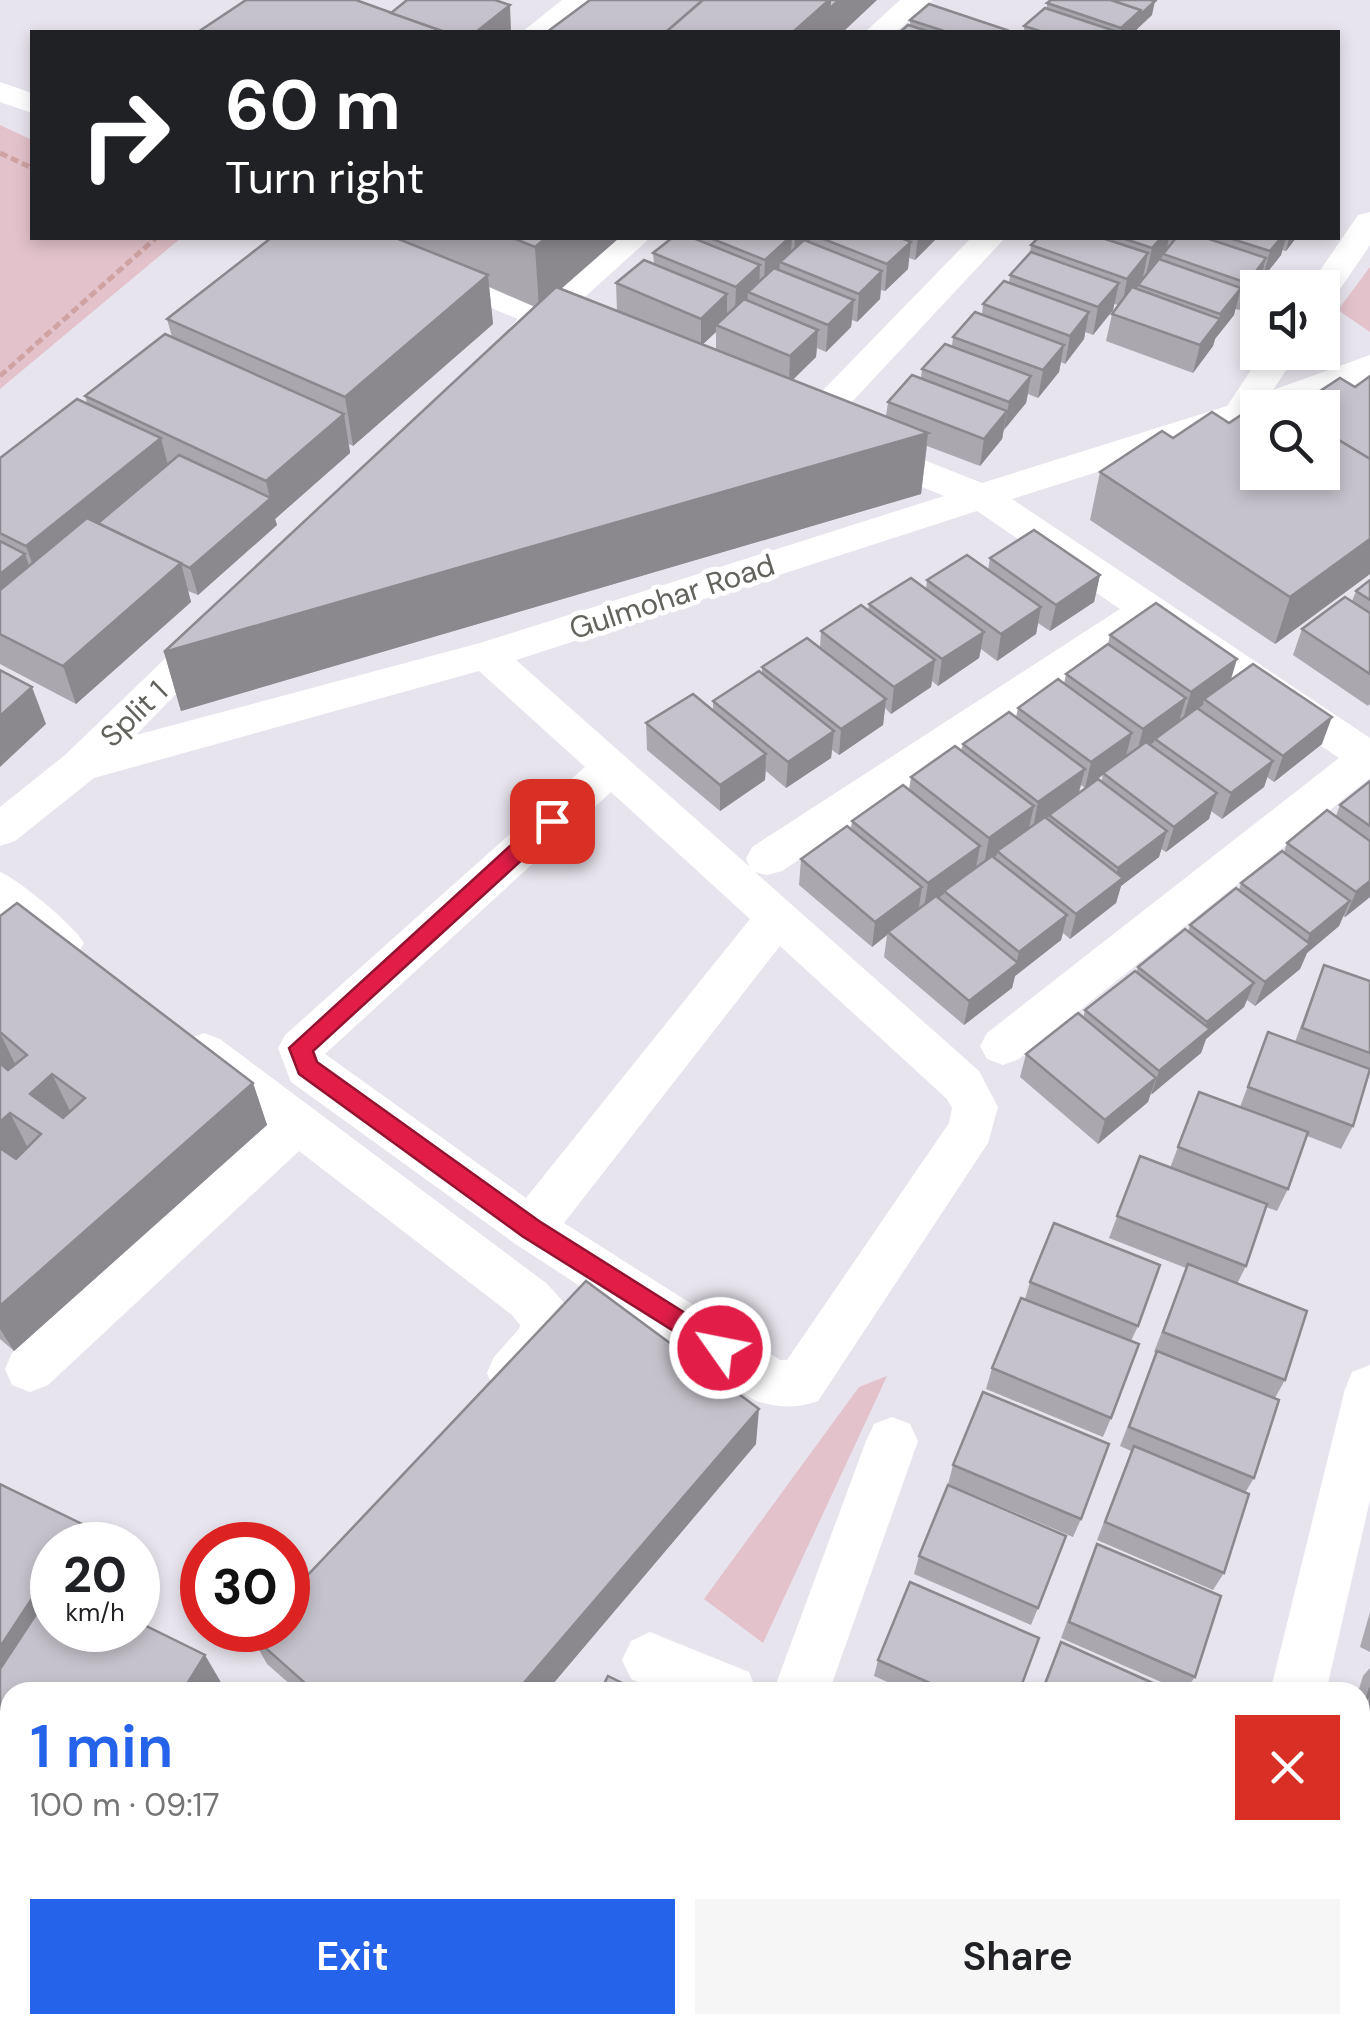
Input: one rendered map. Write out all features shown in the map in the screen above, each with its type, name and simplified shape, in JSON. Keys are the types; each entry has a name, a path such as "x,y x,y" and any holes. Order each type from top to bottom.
{"street":[{"path":"539,30 581,0"},
{"path":"881,30 918,0"},
{"path":"0,91 30,103"},
{"path":"1336,270 1368,222"},
{"path":"357,240 552,307 612,345"},
{"path":"499,356 632,240"},
{"path":"809,426 988,240"},
{"name":"Gulmohar Road","path":"1306,390 1370,366"},
{"path":"773,412 984,498 1369,757 1004,1046"},
{"name":"Gulmohar Road","path":"80,766 486,655 1240,414"},
{"name":"Split 1","path":"0,830 80,766 248,602"},
{"path":"767,859 1148,609"},
{"path":"486,655 963,1085 976,1107 971,1129 800,1384 772,1383 531,1228 307,1068 300,1048 611,768"},
{"path":"0,889 20,911 99,972"},
{"path":"531,1228 777,917"},
{"path":"162,1022 299,1121 529,1299 547,1319 541,1341 488,1400"},
{"path":"30,1369 299,1121"},
{"path":"1300,1682 1370,1389"},
{"path":"805,1682 892,1440"},
{"path":"650,1660 704,1682"}],"path":[{"path":"0,153 30,167"},
{"path":"0,376 154,240"}],"shaded area":[{"path":"0,125 30,139 30,240 179,240 0,389"},
{"path":"1370,267 1370,332 1340,311"},
{"path":"887,1376 763,1643 704,1599 859,1387"}],"building":[{"path":"246,0 356,0 439,30 201,30"},
{"path":"407,0 495,0 510,5 479,30 439,30 391,13"},
{"path":"590,0 703,0 668,30 550,30"},
{"path":"703,0 829,0 795,30 668,30"},
{"path":"1111,0 1141,10 1121,28 1047,3"},
{"path":"1111,0 1155,1 1140,15 1141,10"},
{"path":"929,4 1007,30 941,30 910,20"},
{"path":"1045,8 1112,30 1037,30 1024,26"},
{"path":"268,240 401,240 488,275 345,397 167,319"},
{"path":"518,240 544,240 535,247"},
{"path":"669,240 698,240 760,265 736,287 653,253"},
{"path":"715,240 787,240 765,260"},
{"path":"804,240 882,271 859,294 780,262"},
{"path":"826,240 911,242 887,264"},
{"path":"1036,240 1108,240 1148,253 1127,279 1031,245"},
{"path":"1128,240 1159,240 1152,248"},
{"path":"1174,240 1212,240 1266,258 1257,270 1240,270 1240,281 1163,254"},
{"path":"1235,240 1279,240 1270,251"},
{"path":"1031,252 1119,283 1098,307 1010,275"},
{"path":"1159,259 1240,289 1220,314 1138,285"},
{"path":"644,260 727,294 701,319 616,283"},
{"path":"774,268 854,300 828,325 748,292"},
{"path":"1004,281 1089,312 1070,336 983,304"},
{"path":"556,287 928,433 164,652"},
{"path":"1132,287 1220,319 1200,345 1112,314"},
{"path":"744,299 818,330 790,356 716,325"},
{"path":"975,312 1064,345 1043,370 953,337"},
{"path":"165,334 344,414 266,481 85,396"},
{"path":"945,344 1031,376 1009,402 922,369"},
{"path":"912,375 1007,411 984,439 888,402"},
{"path":"1370,376 1370,459 1340,441 1340,390 1322,390 1340,378 1355,387"},
{"path":"77,399 161,438 26,546 0,533 0,458"},
{"path":"1212,412 1229,423 1240,416 1240,490 1340,490 1340,441 1370,459 1370,539 1290,597 1100,472 1162,431 1173,438"},
{"path":"179,455 271,498 190,568 98,523"},
{"path":"87,518 181,563 63,666 0,634 0,590"},
{"path":"1034,530 1100,575 1056,605 990,558"},
{"path":"0,541 25,554 0,574"},
{"path":"967,555 1041,607 1001,634 927,580"},
{"path":"911,578 984,632 942,659 869,604"},
{"path":"1370,580 1370,600 1356,591"},
{"path":"1345,597 1370,613 1370,674 1302,629"},
{"path":"1156,603 1237,659 1191,692 1110,635"},
{"path":"861,605 935,660 894,687 821,631"},
{"path":"807,638 886,699 841,729 762,667"},
{"path":"1108,644 1186,698 1143,729 1066,674"},
{"path":"1253,664 1332,717 1283,756 1204,699"},
{"path":"0,670 32,687 0,716"},
{"path":"759,671 834,731 788,762 713,701"},
{"path":"1058,679 1132,733 1091,762 1018,708"},
{"path":"693,694 766,754 720,785 646,723"},
{"path":"1197,708 1273,761 1231,793 1155,739"},
{"path":"1009,712 1085,769 1038,802 963,744"},
{"path":"1146,742 1217,793 1174,827 1103,773"},
{"path":"955,746 1034,806 989,838 911,777"},
{"path":"1098,779 1167,831 1118,868 1049,815"},
{"path":"1370,781 1370,826 1340,805"},
{"path":"903,785 980,846 928,883 852,821"},
{"path":"1327,810 1370,841 1370,881 1356,892 1287,843"},
{"path":"1045,817 1123,878 1076,914 997,851"},
{"path":"847,826 922,887 875,922 801,859"},
{"path":"1282,851 1350,901 1310,934 1241,883"},
{"path":"992,856 1067,915 1019,952 944,891"},
{"path":"1236,888 1310,944 1265,982 1190,925"},
{"path":"936,896 1018,963 969,1001 888,932"},
{"path":"17,903 253,1083 0,1306 0,1148 16,1159 41,1134 10,1113 0,1122 0,1063 8,1070 27,1055 0,1032 0,916","holes":["52,1074 85,1098 63,1118 30,1094"]},
{"path":"1185,929 1254,983 1207,1022 1138,967"},
{"path":"1324,965 1370,981 1370,1053 1302,1028"},
{"path":"1135,971 1210,1029 1159,1071 1085,1010"},
{"path":"1078,1013 1156,1078 1105,1120 1026,1054"},
{"path":"1268,1032 1370,1069 1353,1126 1248,1087"},
{"path":"1199,1092 1308,1132 1288,1189 1178,1147"},
{"path":"1140,1156 1267,1204 1246,1266 1117,1216"},
{"path":"1054,1223 1160,1265 1138,1326 1030,1282"},
{"path":"1188,1264 1307,1311 1285,1380 1163,1332"},
{"path":"586,1281 759,1409 525,1682 304,1682 270,1652 310,1652 310,1573"},
{"path":"1021,1298 1139,1344 1111,1418 992,1368"},
{"path":"1157,1351 1279,1400 1254,1478 1129,1427"},
{"path":"983,1392 1109,1444 1081,1519 953,1465"},
{"path":"1134,1446 1249,1494 1224,1573 1105,1522"},
{"path":"0,1484 78,1522 30,1522 30,1601 0,1647"},
{"path":"948,1485 1066,1536 1038,1608 919,1556"},
{"path":"1097,1544 1221,1596 1195,1677 1069,1622"},
{"path":"910,1582 1039,1638 1023,1682 928,1682 878,1660"},
{"path":"30,1623 30,1652 160,1652 160,1633 180,1643 180,1652 205,1655 188,1682 0,1682 0,1669"},
{"path":"1061,1642 1151,1682 1046,1682"}],"route":[{"path":"552,821 300,1048 307,1068 531,1228 720,1348"}]}
